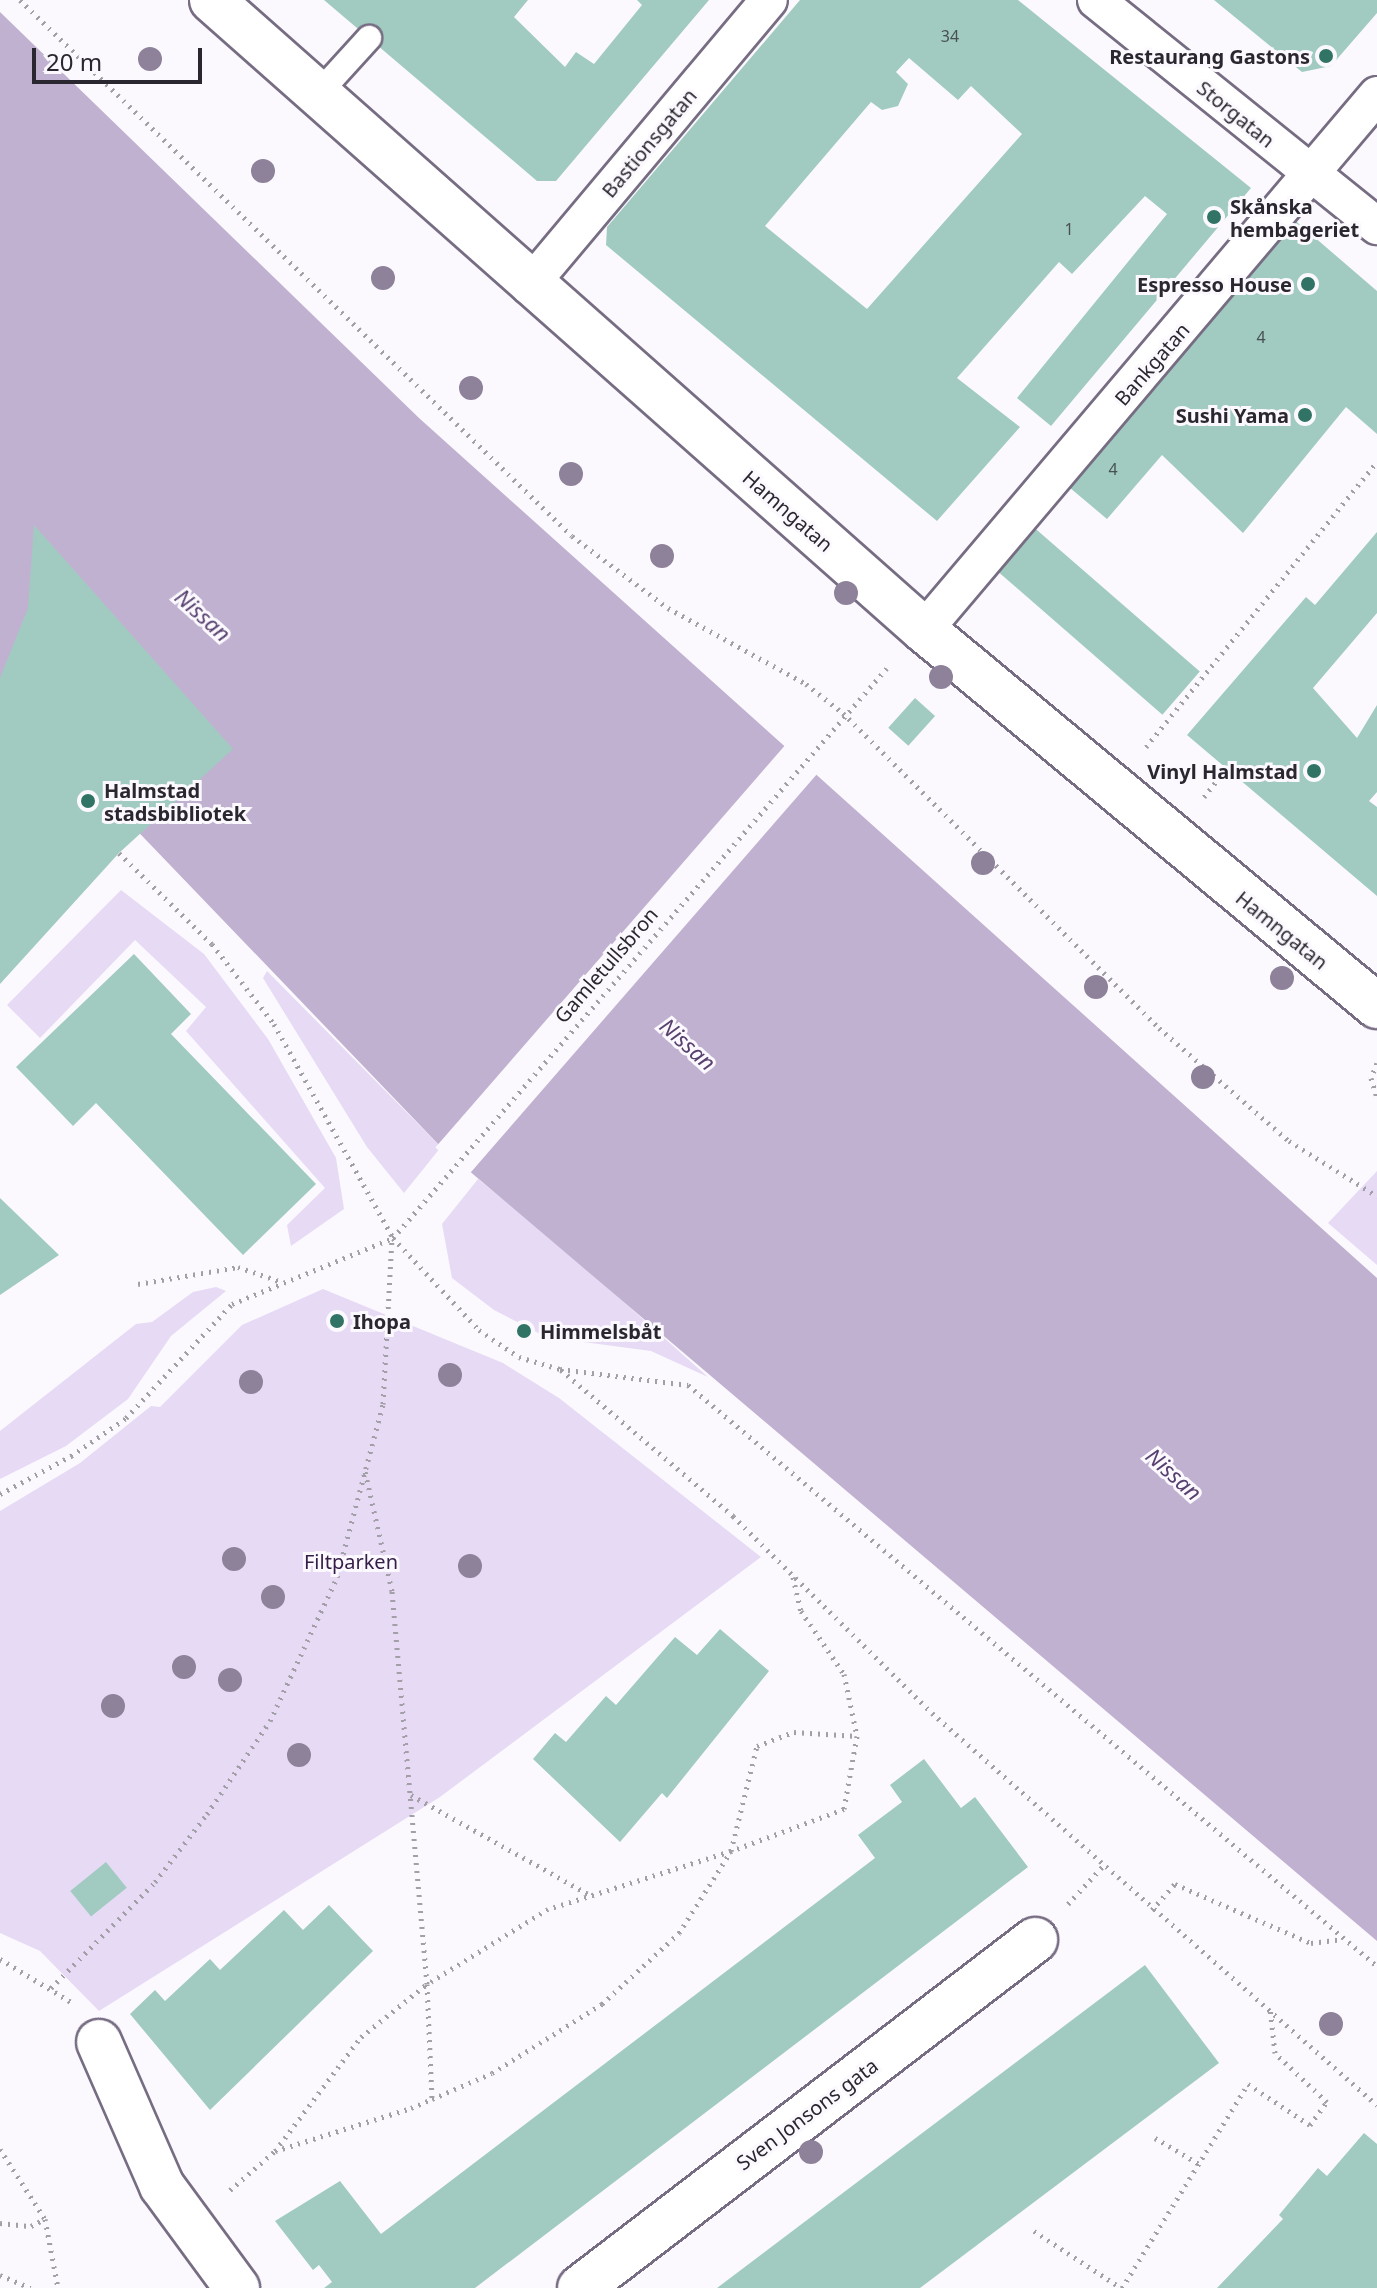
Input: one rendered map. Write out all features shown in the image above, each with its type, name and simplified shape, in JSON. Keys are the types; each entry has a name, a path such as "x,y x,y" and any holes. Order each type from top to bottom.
{"street":[{"name":"Hamngatan","path":"212,0 529,286 924,630 1377,1006"},
{"name":"Bastionsgatan","path":"529,286 769,0"},
{"name":"Storgatan","path":"1096,0 1377,226"},
{"name":"Bankgatan","path":"924,630 1313,176 1377,95"},
{"name":"Sven Jonsons gata","path":"580,2288 1035,1940"},
{"path":"99,2042 162,2186 237,2288"}],"lane":[{"path":"318,94 369,38"}],"path":[{"path":"20,0 572,536 668,608 806,684 843,713 1159,1028 1289,1141 1377,1196"},
{"path":"1112,788 1377,462"},
{"name":"Gamletullsbron","path":"393,1238 843,713 924,630"},
{"path":"119,853 212,944 274,1024 393,1238 479,1330 519,1357 560,1369 688,1385 1377,1966"},
{"path":"1377,1063 1371,1078 1377,1098"},
{"path":"0,1494 126,1418 232,1304 393,1238"},
{"path":"51,1988 155,1882 270,1721 337,1577 383,1404 393,1238"},
{"path":"138,1284 238,1267 284,1282"},
{"path":"560,1369 792,1575 932,1713 1152,1910 1270,2007 1377,2105"},
{"path":"365,1471 392,1591 427,1984 432,2099"},
{"path":"190,2225 275,2151 361,2037 427,1984 548,1909 731,1851 844,1809 857,1736 844,1674 801,1611 792,1575"},
{"path":"275,2151 432,2099 492,2073 602,2004 679,1933 731,1851 757,1746 794,1732 857,1736"},
{"path":"411,1795 591,1896"},
{"path":"1152,1910 1175,1884 1311,1943 1345,1939"},
{"path":"0,1959 74,2004"},
{"path":"1034,2231 1121,2288 1248,2084 1310,2125 1327,2102 1275,2053 1270,2007"},
{"path":"1155,2138 1199,2164"},
{"path":"0,2149 45,2219 58,2288"},
{"path":"0,2223 31,2226 45,2219"},
{"path":"0,2275 30,2288"}],"green space":[{"path":"121,890 204,954 268,1039 336,1158 344,1209 291,1246 287,1225 325,1188 186,1031 206,1007 135,940 40,1038 7,1005"},
{"path":"267,971 441,1147 404,1193 367,1147 263,978"},
{"path":"1377,1171 1377,1265 1328,1223"},
{"path":"478,1179 564,1249 708,1377 651,1351 546,1337 494,1310 452,1278 442,1224"},
{"path":"216,1287 226,1291 171,1336 128,1399 66,1446 0,1479 0,1431 136,1324 152,1322 193,1292"},
{"name":"Filtparken","path":"323,1289 503,1363 559,1398 761,1557 440,1797 99,2011 40,1951 0,1933 0,1511 80,1463 151,1406 160,1407 242,1325"}],"water":[{"name":"Nissan","path":"0,12 419,418 1377,1278 1377,1941 441,1147 0,688"}],"pier":[{"path":"787,743 819,771 468,1176 435,1148"}],"building":[{"path":"324,0 528,0 514,17 565,67 576,52 594,64 642,5 637,0 709,0 556,181 537,181"},
{"path":"800,0 1018,0 1251,188 1051,426 1017,398 1167,214 1145,196 1072,274 1059,262 957,378 1020,427 937,521 606,245 607,227","holes":["909,58 958,100 971,86 1022,134 867,309 765,226 871,102 882,110 898,106 908,84 896,72"]},
{"path":"1214,0 1377,0 1377,13 1331,66 1302,72"},
{"path":"1291,217 1377,291 1377,434 1346,407 1243,533 1162,455 1107,519 1063,482"},
{"path":"1030,524 1200,672 1162,715 993,567"},
{"name":"Halmstad stadsbibliotek","path":"34,525 233,749 119,853 0,984 0,678 28,608"},
{"path":"1377,532 1377,613 1313,688 1357,738 1377,705 1377,792 1369,801 1377,807 1377,896 1187,735 1306,597 1315,605"},
{"path":"915,698 935,716 908,746 888,728"},
{"path":"134,954 191,1014 171,1034 316,1184 243,1255 96,1103 73,1126 16,1067"},
{"path":"0,1198 59,1255 0,1295"},
{"path":"720,1629 769,1671 667,1798 662,1793 620,1842 533,1759 555,1733 566,1742 606,1696 616,1705 675,1637 697,1655"},
{"path":"924,1759 961,1808 975,1797 1028,1867 475,2288 324,2288 332,2282 319,2265 313,2270 275,2221 340,2181 381,2234 875,1858 858,1835 902,1802 890,1785"},
{"path":"106,1862 127,1888 91,1917 70,1891"},
{"path":"329,1905 373,1951 210,2110 130,2014 155,1990 165,2001 210,1959 220,1970 284,1910 303,1930"},
{"path":"1145,1965 1219,2063 920,2288 717,2288"},
{"path":"1364,2133 1377,2144 1377,2288 1217,2288 1283,2219 1279,2215 1318,2168 1327,2176"}],"place":[{"name":"Restaurang Gastons","path":"1326,56"},
{"name":"Skånska hembageriet","path":"1214,217"},
{"name":"Espresso House","path":"1308,284"},
{"name":"Sushi Yama","path":"1305,415"},
{"name":"Vinyl Halmstad","path":"1314,771"},
{"name":"Halmstad stadsbibliotek","path":"88,801"},
{"name":"Ihopa","path":"337,1321"},
{"name":"Himmelsbåt","path":"524,1331"}]}
